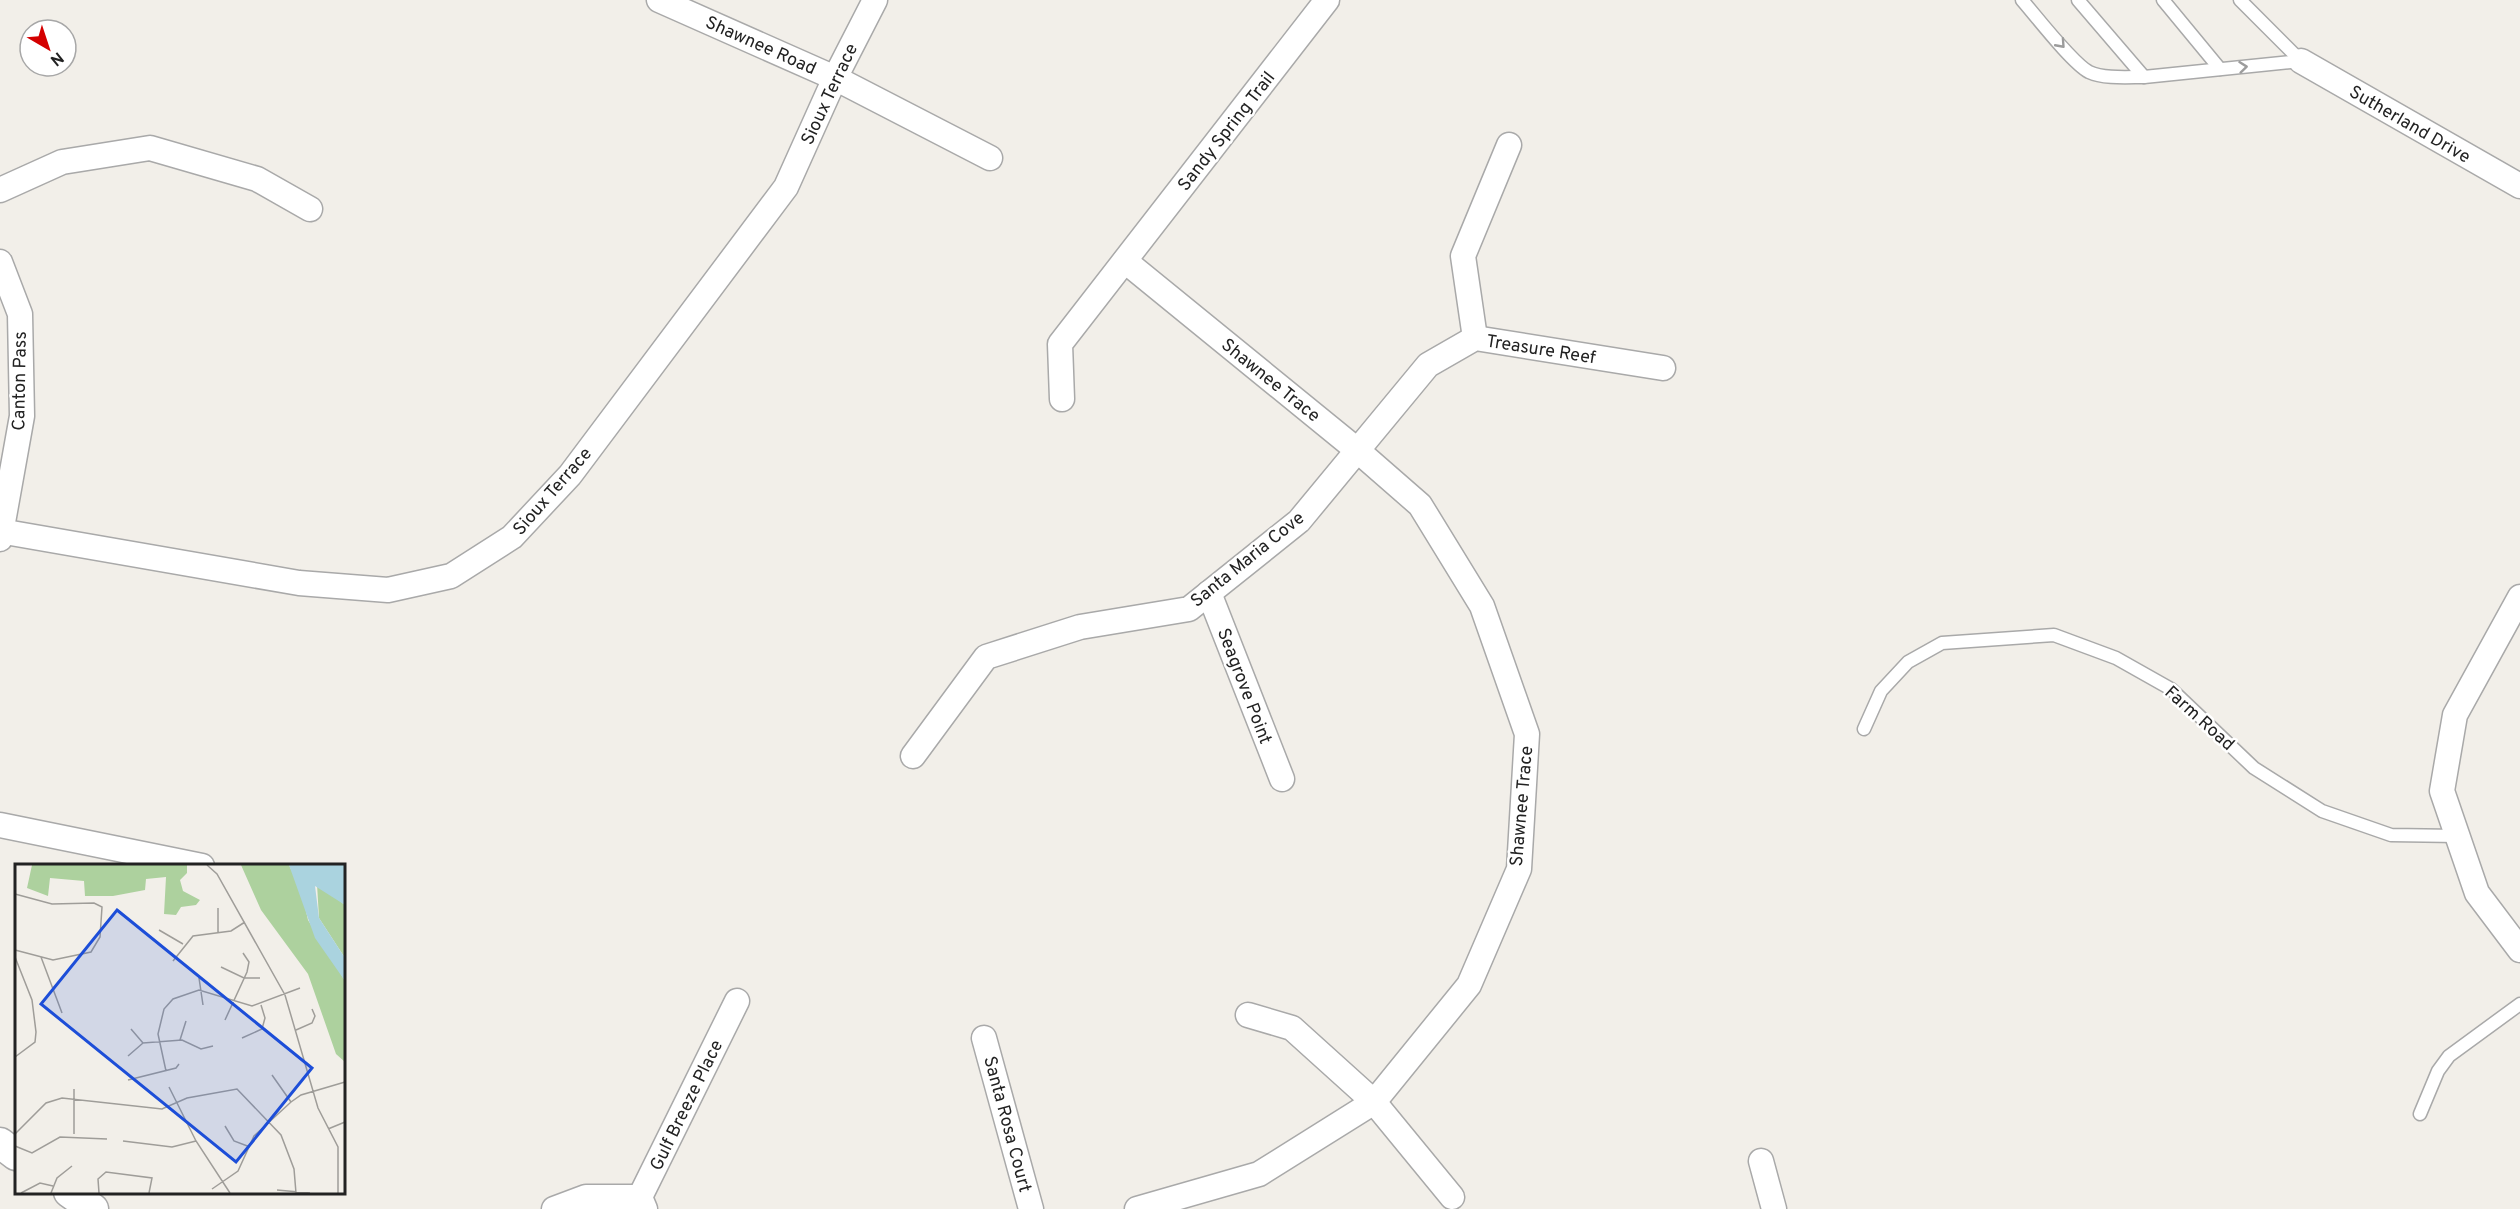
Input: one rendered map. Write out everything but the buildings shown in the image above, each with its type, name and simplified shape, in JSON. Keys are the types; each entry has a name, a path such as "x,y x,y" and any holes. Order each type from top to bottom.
{"street":[{"name":"Shawnee Road","path":"659,0 835,78 990,158"},
{"name":"Sioux Terrace","path":"0,534 299,583 388,590 451,576 512,537 570,475 786,187 835,78 875,0"},
{"name":"Sandy Spring Trail","path":"1062,399 1060,344 1327,0"},
{"name":"Sutherland Drive","path":"2301,61 2520,186"},
{"path":"1475,338 1463,256 1509,145"},
{"path":"0,190 62,162 150,148 256,179 310,210"},
{"name":"Shawnee Trace","path":"1125,261 1357,450 1420,505 1482,606 1527,735 1519,869 1469,985 1374,1102 1259,1174 1137,1209"},
{"name":"Canton Pass","path":"0,262 20,314 22,416 0,534"},
{"name":"Treasure Reef","path":"1357,450 1428,365 1475,338 1663,368"},
{"name":"Santa Maria Cove","path":"913,756 986,657 1080,627 1189,609 1299,521 1357,450"},
{"name":"Seagrove Point","path":"1209,593 1282,779"},
{"path":"2520,597 2455,715 2442,791 2477,893 2520,950"},
{"path":"0,825 192,864"},
{"name":"Gulf Breeze Place","path":"642,1203 737,1001"},
{"path":"1248,1015 1292,1028 1374,1102 1452,1197"},
{"name":"Santa Rosa Court","path":"984,1038 1031,1209"},
{"path":"0,1143 15,1154"},
{"path":"1761,1161 1774,1209"},
{"path":"72,1194 93,1209"},
{"path":"554,1209 586,1197 642,1203"}],"lane":[{"path":"2022,0 2065,49 2089,72 2121,77 2144,76 2301,61"},
{"path":"2078,0 2144,76"},
{"path":"2163,0 2220,69"},
{"path":"2240,0 2301,61"},
{"name":"Farm Road","path":"1864,729 1881,691 1908,662 1942,643 2054,635 2116,658 2171,689 2254,768 2322,811 2391,835 2458,836"},
{"path":"2420,1114 2438,1071 2449,1056 2520,1004"}]}
